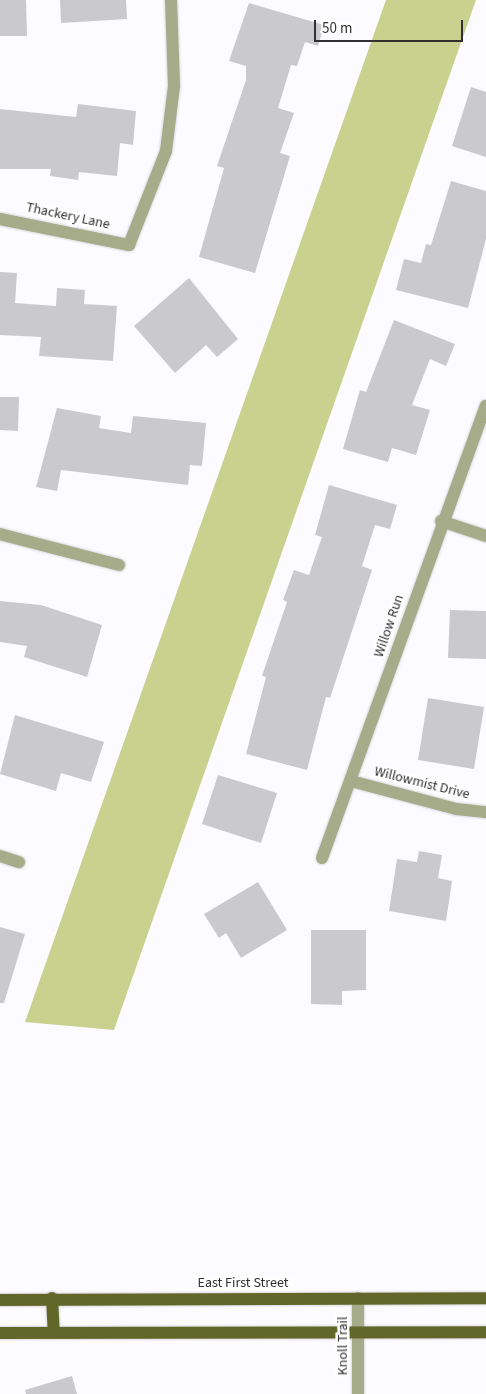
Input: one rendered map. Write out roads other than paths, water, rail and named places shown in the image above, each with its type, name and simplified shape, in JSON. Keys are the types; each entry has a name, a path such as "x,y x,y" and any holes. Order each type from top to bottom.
{"main road":[{"name":"East First Street","path":"0,1300 52,1298 486,1298"},
{"path":"52,1298 54,1331"},
{"path":"0,1333 54,1331 486,1332"}],"street":[{"name":"Thackery Lane","path":"0,219 129,245 166,150 174,86 171,0"},
{"name":"Willow Run","path":"322,858 351,781 441,521 486,406"},
{"path":"441,521 486,536"},
{"path":"0,534 119,565"},
{"name":"Willowmist Drive","path":"351,781 456,809 486,812"},
{"path":"0,856 19,862"},
{"name":"Knoll Trail","path":"358,1298 358,1394"}]}
